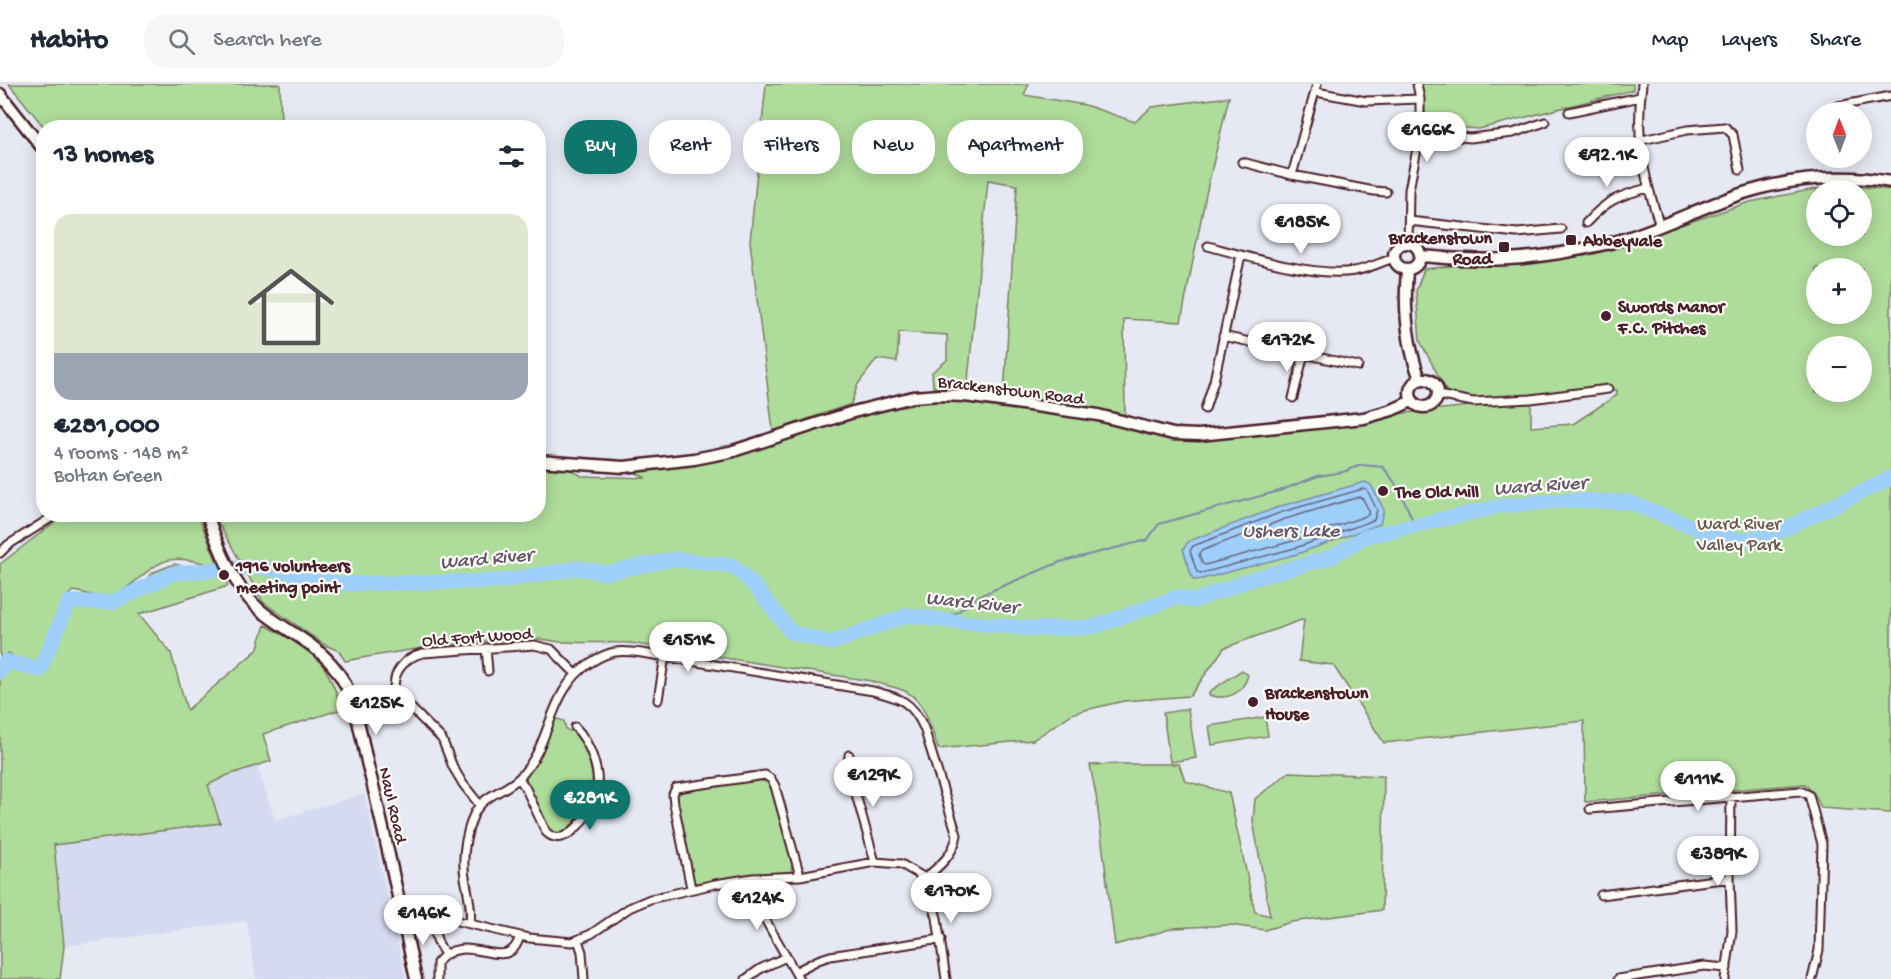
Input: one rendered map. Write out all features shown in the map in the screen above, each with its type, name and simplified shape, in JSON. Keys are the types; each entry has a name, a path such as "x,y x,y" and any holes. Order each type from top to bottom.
{"street":[{"path":"1408,243 1409,190 1420,134 1420,99 1417,84"},
{"path":"1641,84 1638,141 1648,188 1660,226"},
{"path":"1292,175 1317,88 1366,101 1420,99"},
{"path":"0,94 36,140"},
{"path":"1859,102 1891,96"},
{"path":"1569,112 1640,97"},
{"path":"1420,134 1470,138 1513,134 1545,122"},
{"path":"1638,141 1688,130 1725,127 1733,135 1740,170"},
{"path":"1242,162 1292,175 1386,192"},
{"path":"1420,256 1467,259 1540,256 1612,242 1746,193 1788,182 1840,178 1891,182"},
{"path":"1586,223 1606,203 1624,194 1648,188"},
{"path":"1409,221 1517,233 1561,229"},
{"path":"1408,243 1418,248 1420,256 1418,264 1407,270 1397,265 1394,253 1399,246 1408,243"},
{"path":"1208,246 1324,272 1353,272 1394,258"},
{"path":"1205,409 1214,381 1241,255"},
{"path":"1407,270 1406,308 1411,346 1420,379"},
{"path":"1222,336 1358,366"},
{"path":"1293,398 1304,354"},
{"path":"1425,378 1433,382 1438,395 1435,402 1428,406 1419,406 1412,400 1410,387 1420,379 1425,378"},
{"path":"1438,395 1473,402 1531,399 1608,389"},
{"name":"Brackenstown Road","path":"546,462 624,467 694,459 730,452 853,411 932,395 965,396 1038,406 1098,415 1173,434 1199,435 1364,418 1392,410 1412,400"},
{"path":"0,553 8,545 44,522"},
{"name":"Naul Road","path":"210,522 236,581 258,608 320,652 337,670 350,692 384,829 416,979"},
{"name":"Old Fort Wood","path":"479,804 453,767 442,739 395,692 393,682 403,663 416,655 534,645 544,646 560,657 576,674"},
{"path":"486,648 488,671"},
{"path":"470,923 471,906 465,877 464,851 472,818 479,804 519,778 533,758 556,704 576,674 607,652 628,651 665,656 873,691 896,697 908,704 919,716 924,728 957,835 956,843 946,859 926,878"},
{"path":"658,700 665,656"},
{"path":"519,778 546,832 558,838 568,834 591,808 597,783 595,764 583,735 575,726"},
{"path":"849,755 848,766 875,862"},
{"path":"692,888 674,804 673,794 676,788 765,775 771,778 775,786 800,876"},
{"path":"1590,809 1800,791 1809,795 1822,844 1818,950 1812,979"},
{"path":"1725,979 1732,931 1731,796"},
{"path":"403,920 435,918 470,923 520,936 564,942 578,940 629,908 650,899 692,888 753,878 800,876 875,862 901,864 926,878 941,939 946,979"},
{"path":"753,878 756,898 762,914 797,975 818,960 830,956 941,939"},
{"path":"1601,896 1730,878"},
{"path":"435,918 438,945 445,954"},
{"path":"437,979 437,963 445,954 466,949 495,956 508,955 516,949 520,936"},
{"path":"578,940 582,952 584,979"},
{"path":"746,979 760,969 786,957"},
{"path":"1618,979 1704,966 1727,968"}],"shaded area":[{"path":"257,766 275,820 364,794 406,979 256,979 247,921 64,946 54,845 219,823 208,785 228,775"}],"green space":[{"path":"9,84 280,84 281,120 38,120"},
{"path":"766,84 1029,84 1024,95 1085,105 1135,122 1152,107 1229,97 1206,194 1181,322 1124,319 1125,415 1004,395 1017,185 988,180 967,390 933,387 932,372 947,360 947,335 899,332 897,362 877,359 858,384 851,404 773,431 750,241 757,174 840,174 840,120 762,120"},
{"path":"1422,84 1633,84 1633,90 1479,129 1426,125"},
{"name":"Ward River Valley Park","path":"1872,188 1891,190 1891,813 1821,808 1815,795 1805,784 1585,802 1584,721 1384,743 1333,665 1299,661 1304,619 1224,648 1190,696 1124,701 1081,711 1072,714 1033,740 938,749 924,710 914,697 899,689 871,681 630,643 561,642 537,639 486,641 416,649 345,661 339,651 325,645 263,602 218,522 546,522 546,467 569,469 582,476 646,478 624,467 725,453 913,397 1010,403 1173,434 1240,431 1516,401 1473,402 1449,396 1420,341 1416,291 1424,269 1451,266 1519,265 1594,254 1750,202 1806,191 1806,246 1872,246","holes":["1617,390 1617,395 1573,424 1531,427 1531,399"]},
{"path":"55,522 201,522 219,567 175,559 160,563 110,597 73,591 65,598 38,660 27,666 9,653 0,657 0,564"},
{"path":"174,564 223,575 228,586 139,614 171,653 187,710 257,650 265,625 315,656 329,676 342,709 263,734 271,761 228,775 208,785 220,823 54,845 64,946 60,979 0,979 0,678 5,668 38,673 58,640 70,606 75,599 110,604 127,598 154,572"},
{"path":"1242,670 1248,675 1246,682 1238,691 1222,697 1209,695 1209,692"},
{"path":"1188,709 1196,758 1170,762 1163,713"},
{"path":"1265,717 1268,736 1212,745 1209,726"},
{"path":"554,718 564,721 569,731 576,730 589,760 593,786 585,809 576,821 562,833 552,832 547,828 526,779"},
{"path":"1179,764 1185,781 1229,793 1255,912 1270,916 1253,821 1255,799 1289,772 1384,776 1382,910 1291,922 1265,930 1230,925 1174,928 1115,945 1096,795 1090,765"},
{"path":"754,780 768,782 792,863 791,872 787,875 743,876 696,883 693,881 676,803 677,795 686,790"}],"water":[{"name":"Ushers Lake","path":"1365,482 1371,485 1384,510 1380,524 1297,554 1193,580 1183,549 1189,541 1281,506"}],"waterway":[{"path":"933,619 956,613 979,596 1060,562 1147,540 1159,524 1279,491 1318,476 1343,472 1361,465 1383,467 1398,489 1416,526"},
{"name":"Ward River","path":"0,672 6,661 40,670 69,602 113,602 174,573 253,567 296,573 339,584 501,581 578,568 606,573 672,559 733,566 754,585 791,632 831,643 908,615 1035,629 1093,627 1178,597 1194,601 1252,579 1332,557 1364,537 1501,506 1569,500 1629,502 1716,536 1745,540 1780,531 1891,478"}],"place":[{"name":"Abbeyvale","path":"1571,240"},
{"name":"Brackenstown Road","path":"1504,247"},
{"name":"Swords Manor F.C. Pitches","path":"1606,316"},
{"name":"The Old Mill","path":"1383,491"},
{"name":"1916 volunteers meeting point","path":"224,575"},
{"name":"Brackenstown House","path":"1253,702"}]}
